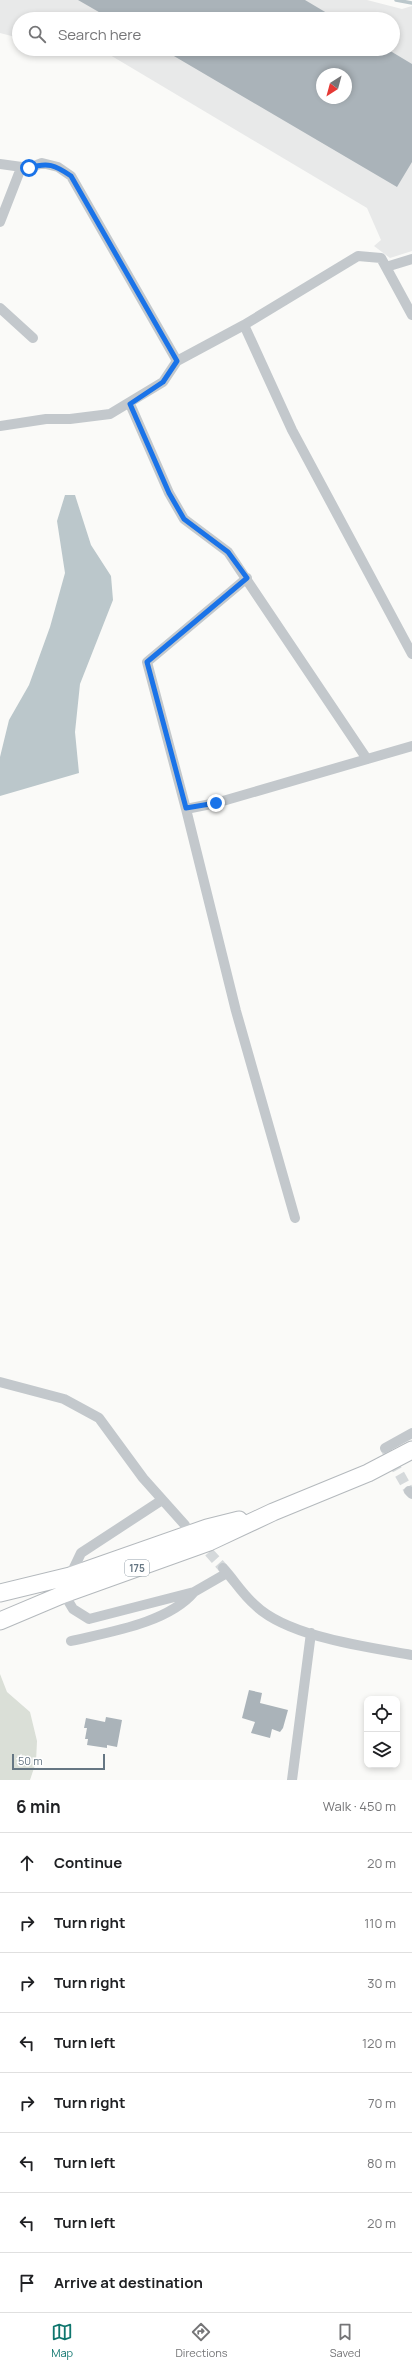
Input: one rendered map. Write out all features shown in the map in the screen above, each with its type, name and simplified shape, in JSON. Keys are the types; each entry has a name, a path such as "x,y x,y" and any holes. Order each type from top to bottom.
{"highway":[{"name":"175","path":"0,1621 64,1594 209,1542 273,1512 368,1473 412,1450"},
{"name":"175","path":"0,1593 70,1576 207,1528 273,1512"}],"street":[{"path":"0,164 21,168 29,168 42,164 58,168 71,176 177,361"},
{"path":"0,222 21,168"},
{"path":"0,426 46,419 70,419 110,414 130,404 163,382 177,361 244,325 358,256 381,258 412,315"},
{"path":"386,267 412,259"},
{"path":"0,308 33,338"},
{"path":"244,325 292,430 412,654"},
{"path":"130,404 169,493 184,519 228,552 247,578 367,758"},
{"path":"247,578 147,662 186,808 236,1011 295,1218"},
{"path":"186,808 216,803 412,746"},
{"path":"0,1382 64,1399 99,1418 143,1478 185,1525"},
{"path":"384,1448 412,1433"},
{"path":"70,1576 81,1553 162,1500"},
{"path":"71,1641 138,1626 186,1601 194,1592 225,1570 255,1605 271,1617 311,1633 412,1655"},
{"path":"64,1594 73,1609 89,1619 194,1592"},
{"path":"292,1780 311,1633"}],"shaded area":[{"path":"0,0 367,0 402,9 412,6 412,251 390,258 374,246 381,240 367,208 112,56 400,56 400,12 12,12 12,36 0,33"},
{"path":"65,495 75,495 91,545 111,576 113,600 80,684 75,732 79,773 0,796 0,757 9,720 29,685 50,627 65,573 57,521"},
{"path":"0,1674 7,1692 30,1712 37,1741 36,1762 30,1780 0,1780"}],"building":[{"path":"78,0 305,0 325,12 99,12"},
{"path":"174,56 399,56 412,64 412,162 397,187"},
{"path":"249,1690 262,1693 260,1703 288,1710 283,1728 280,1732 272,1729 270,1738 251,1733 255,1722 242,1718"},
{"path":"106,1717 122,1720 117,1747 107,1745 107,1748 87,1745 88,1739 85,1739 87,1728 84,1728 86,1718 105,1722"}],"waterway":[{"path":"396,0 412,3"}],"tunnel":[{"path":"385,1448 409,1491"},
{"path":"199,1541 223,1568"}],"route":[{"path":"29,168 42,164 58,168 71,176 177,361 163,382 130,404 169,493 184,519 228,552 247,578 147,662 186,808 216,803"}]}
